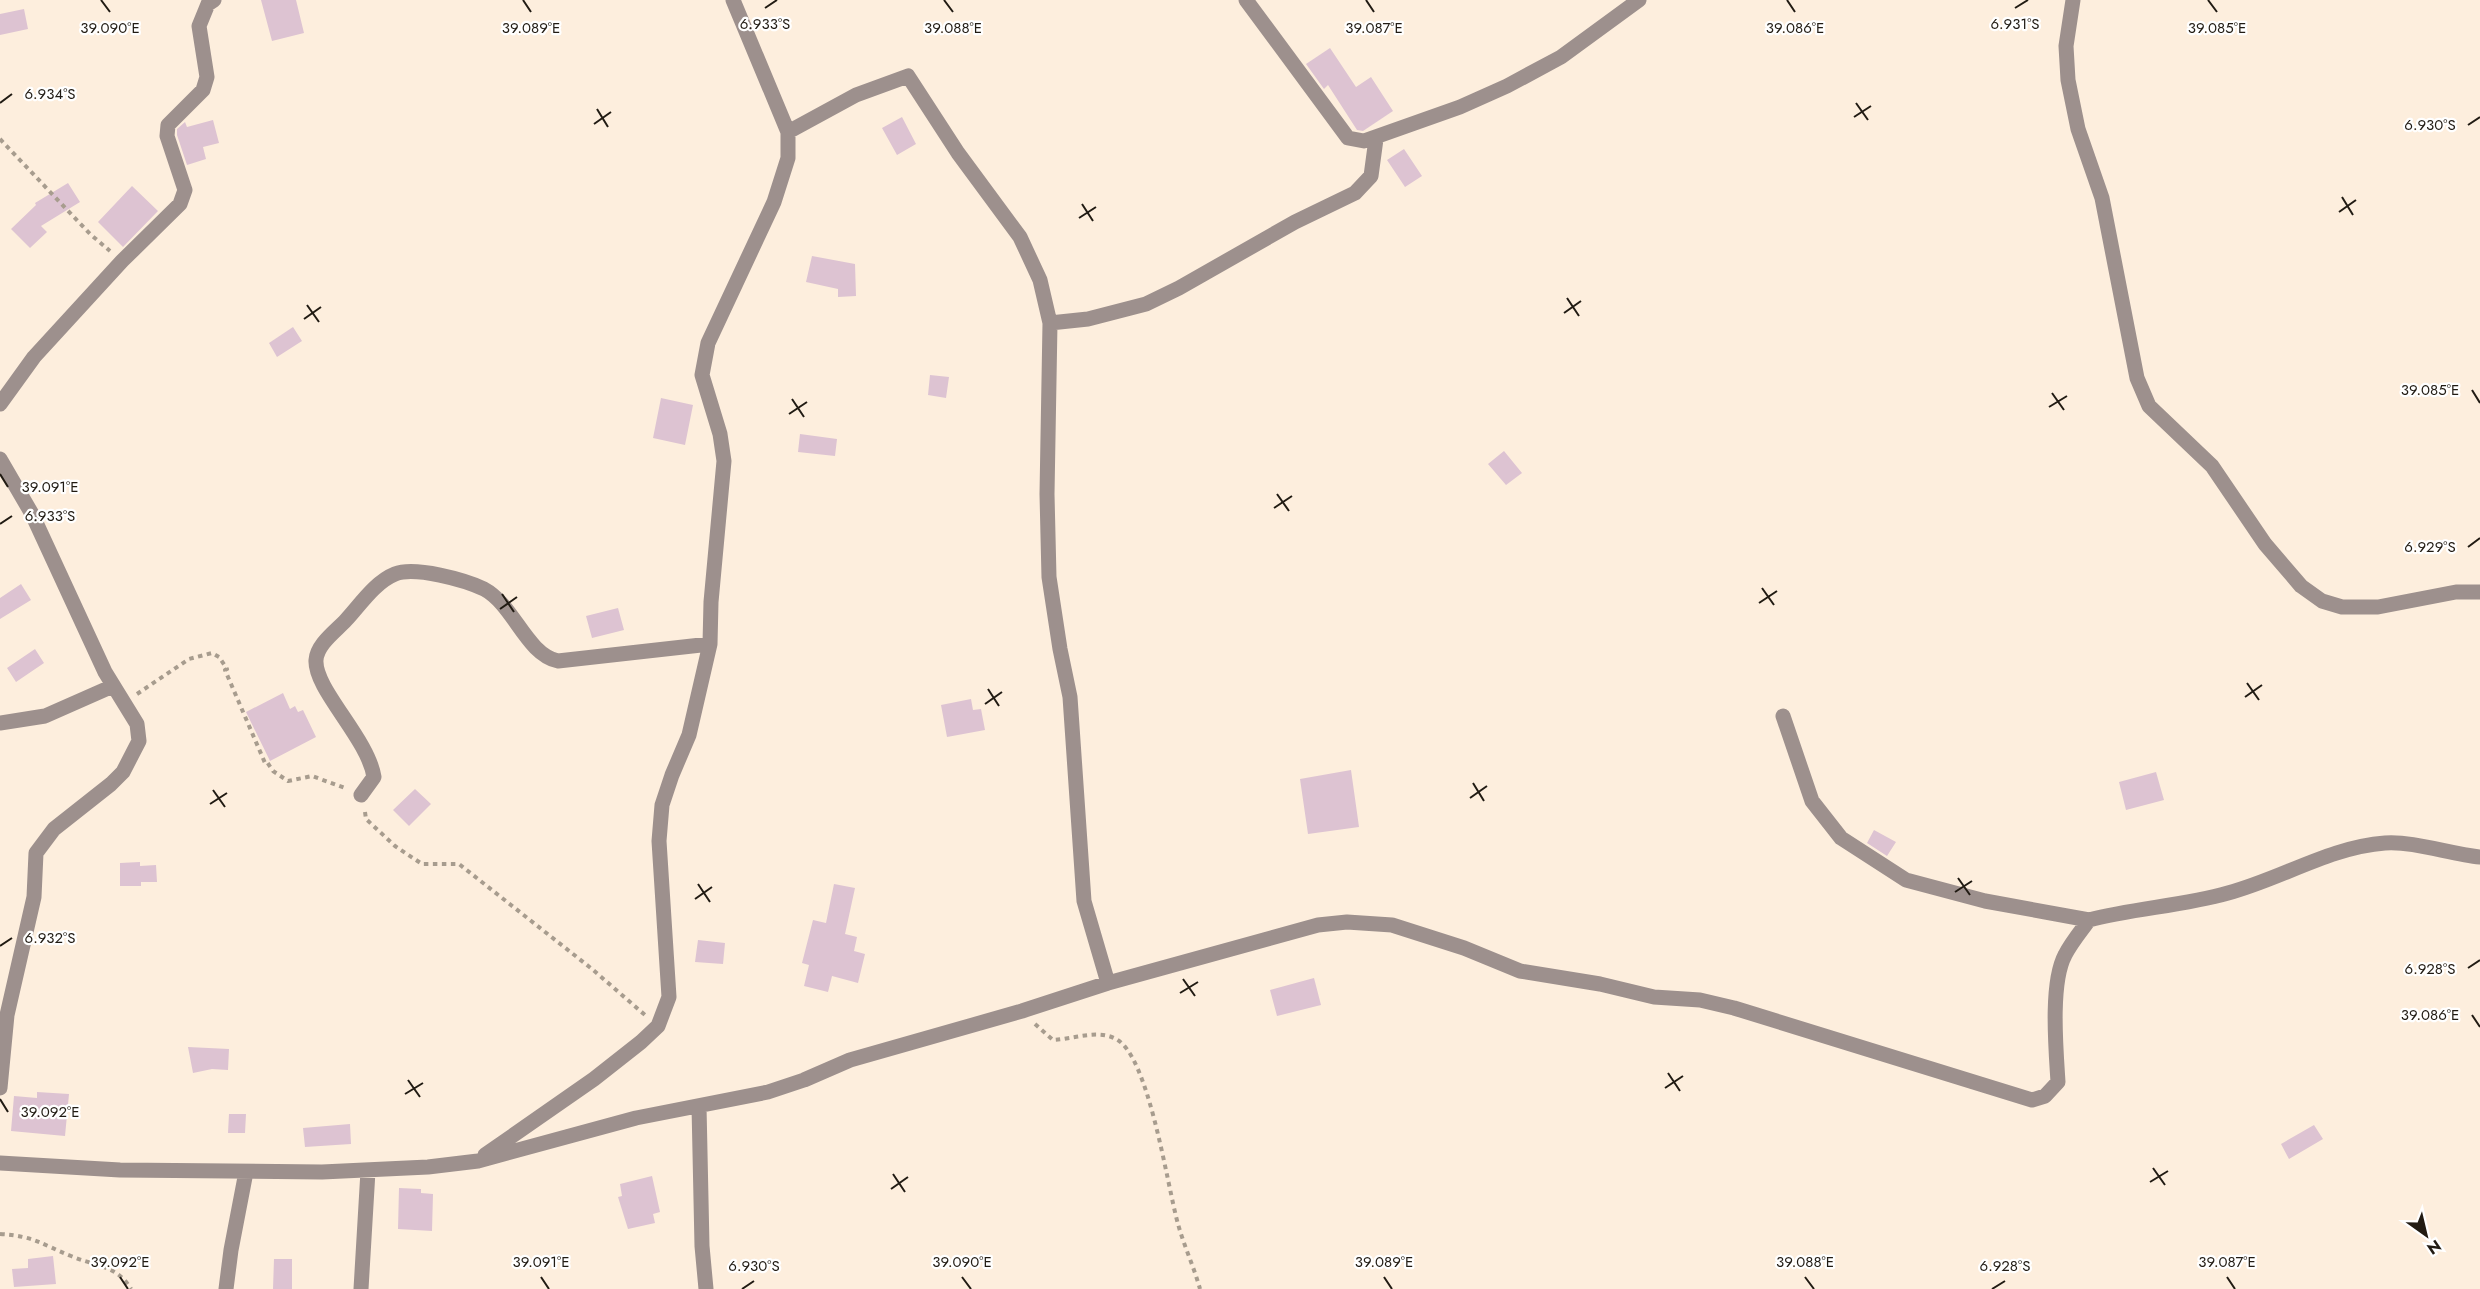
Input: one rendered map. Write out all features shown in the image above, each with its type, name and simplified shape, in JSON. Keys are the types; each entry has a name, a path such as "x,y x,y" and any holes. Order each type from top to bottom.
{"street":[{"path":"0,404 34,357 122,261 180,204 185,190 167,136 168,125 203,90 207,77 198,27 208,4 214,0"},
{"path":"478,1161 594,1079 658,1026 669,997 659,841 662,805 689,735 710,644 711,602 724,461 720,435 702,375 708,343 774,202 788,158 788,132 733,0"},
{"path":"1246,0 1348,138 1364,141 1376,139 1407,124 1460,107 1562,57 1639,0"},
{"path":"2073,0 2066,46 2068,80 2078,129 2102,198 2137,378 2149,406 2212,466 2265,544 2301,586 2322,601 2342,607 2378,607 2456,592 2480,592"},
{"path":"788,132 856,95 908,76 958,153 1020,237 1040,280 1050,323 1048,577 1059,649 1070,697 1084,901 1108,983"},
{"path":"1050,323 1088,319 1146,304 1179,288 1295,222 1355,193 1371,176 1376,139"},
{"path":"0,459 32,514 113,686 137,724 139,741 123,772 54,830 36,853 34,897 7,1015 0,1089"},
{"path":"360,795 374,777 372,768 360,740 318,676 316,658 326,640 368,595 384,580 396,573 411,572 446,576 485,590 502,603 538,650 547,658 558,661 710,644"},
{"path":"0,723 45,716 113,686"},
{"path":"1783,716 1812,801 1841,838 1906,880 1985,901 2089,920 2116,913 2183,904 2230,893 2336,853 2363,846 2404,844 2480,857"},
{"path":"0,1163 120,1170 246,1172 368,1171 478,1161 636,1118 768,1092 804,1080 850,1060 1022,1011 1108,983 1318,925 1347,922 1392,925 1464,948 1520,971 1600,984 1654,997 1700,1000 1734,1008 2032,1100 2045,1096 2058,1082 2056,1045 2058,976 2064,956 2089,920"},
{"path":"699,1106 702,1246 706,1289"},
{"path":"361,1289 368,1171"},
{"path":"226,1289 246,1172"}],"path":[{"path":"0,139 50,193 74,214 90,234 122,261"},
{"path":"124,703 189,658 212,653 219,657 227,669 225,670 265,763 267,762 273,771 288,781 312,776 321,778 360,795 366,819 395,846 422,864 459,864 592,969 658,1026"},
{"path":"1022,1011 1053,1040 1101,1034 1118,1039 1134,1056 1143,1080 1178,1225 1200,1289"},
{"path":"0,1234 26,1236 69,1256 105,1266 120,1275 131,1289"}],"building":[{"path":"261,0 296,0 304,33 272,41"},
{"path":"24,9 28,29 0,35 0,14"},
{"path":"1330,48 1356,87 1371,77 1393,111 1363,131 1357,130 1328,85 1324,89 1306,64"},
{"path":"902,117 916,144 897,155 882,128"},
{"path":"213,120 219,143 203,147 206,159 187,165 177,129 185,122 187,127"},
{"path":"1404,149 1422,176 1405,187 1387,160"},
{"path":"68,183 80,202 41,226 47,232 30,248 11,229 36,205 35,203"},
{"path":"132,186 158,211 123,247 98,222"},
{"path":"812,256 855,264 856,296 838,297 838,289 806,282"},
{"path":"293,327 302,341 277,357 269,343"},
{"path":"930,375 949,377 946,398 928,395"},
{"path":"661,398 693,405 685,445 653,438"},
{"path":"800,434 837,439 835,456 798,452"},
{"path":"1504,451 1522,473 1506,485 1488,464"},
{"path":"21,584 31,600 0,619 0,598"},
{"path":"618,608 624,630 592,638 586,616"},
{"path":"35,649 44,663 16,682 7,668"},
{"path":"283,693 290,709 295,706 298,712 303,710 316,737 270,761 246,712"},
{"path":"971,699 973,710 981,709 985,730 947,737 941,705"},
{"path":"1351,770 1359,827 1308,834 1300,779"},
{"path":"2156,772 2164,800 2126,810 2119,782"},
{"path":"415,789 431,804 409,826 393,810"},
{"path":"1874,830 1896,842 1887,856 1867,843"},
{"path":"140,862 140,866 156,865 157,882 141,882 141,886 120,886 120,863"},
{"path":"834,884 855,888 845,934 857,937 854,951 865,954 858,983 832,976 828,992 804,986 809,965 802,963 813,920 826,923"},
{"path":"698,940 725,943 723,964 695,962"},
{"path":"1314,978 1321,1005 1277,1016 1270,990"},
{"path":"188,1047 229,1049 228,1070 212,1069 193,1073"},
{"path":"37,1092 69,1094 65,1136 11,1131 14,1096 37,1098"},
{"path":"229,1114 246,1114 245,1133 228,1133"},
{"path":"350,1124 351,1144 305,1147 303,1128"},
{"path":"2314,1125 2323,1139 2289,1159 2281,1144"},
{"path":"652,1176 660,1212 653,1214 655,1223 628,1229 618,1197 622,1196 620,1184"},
{"path":"399,1188 421,1189 421,1193 433,1194 432,1231 398,1229"},
{"path":"53,1256 56,1284 14,1287 12,1269 28,1268 28,1259"},
{"path":"274,1259 292,1259 292,1289 273,1289"}]}
